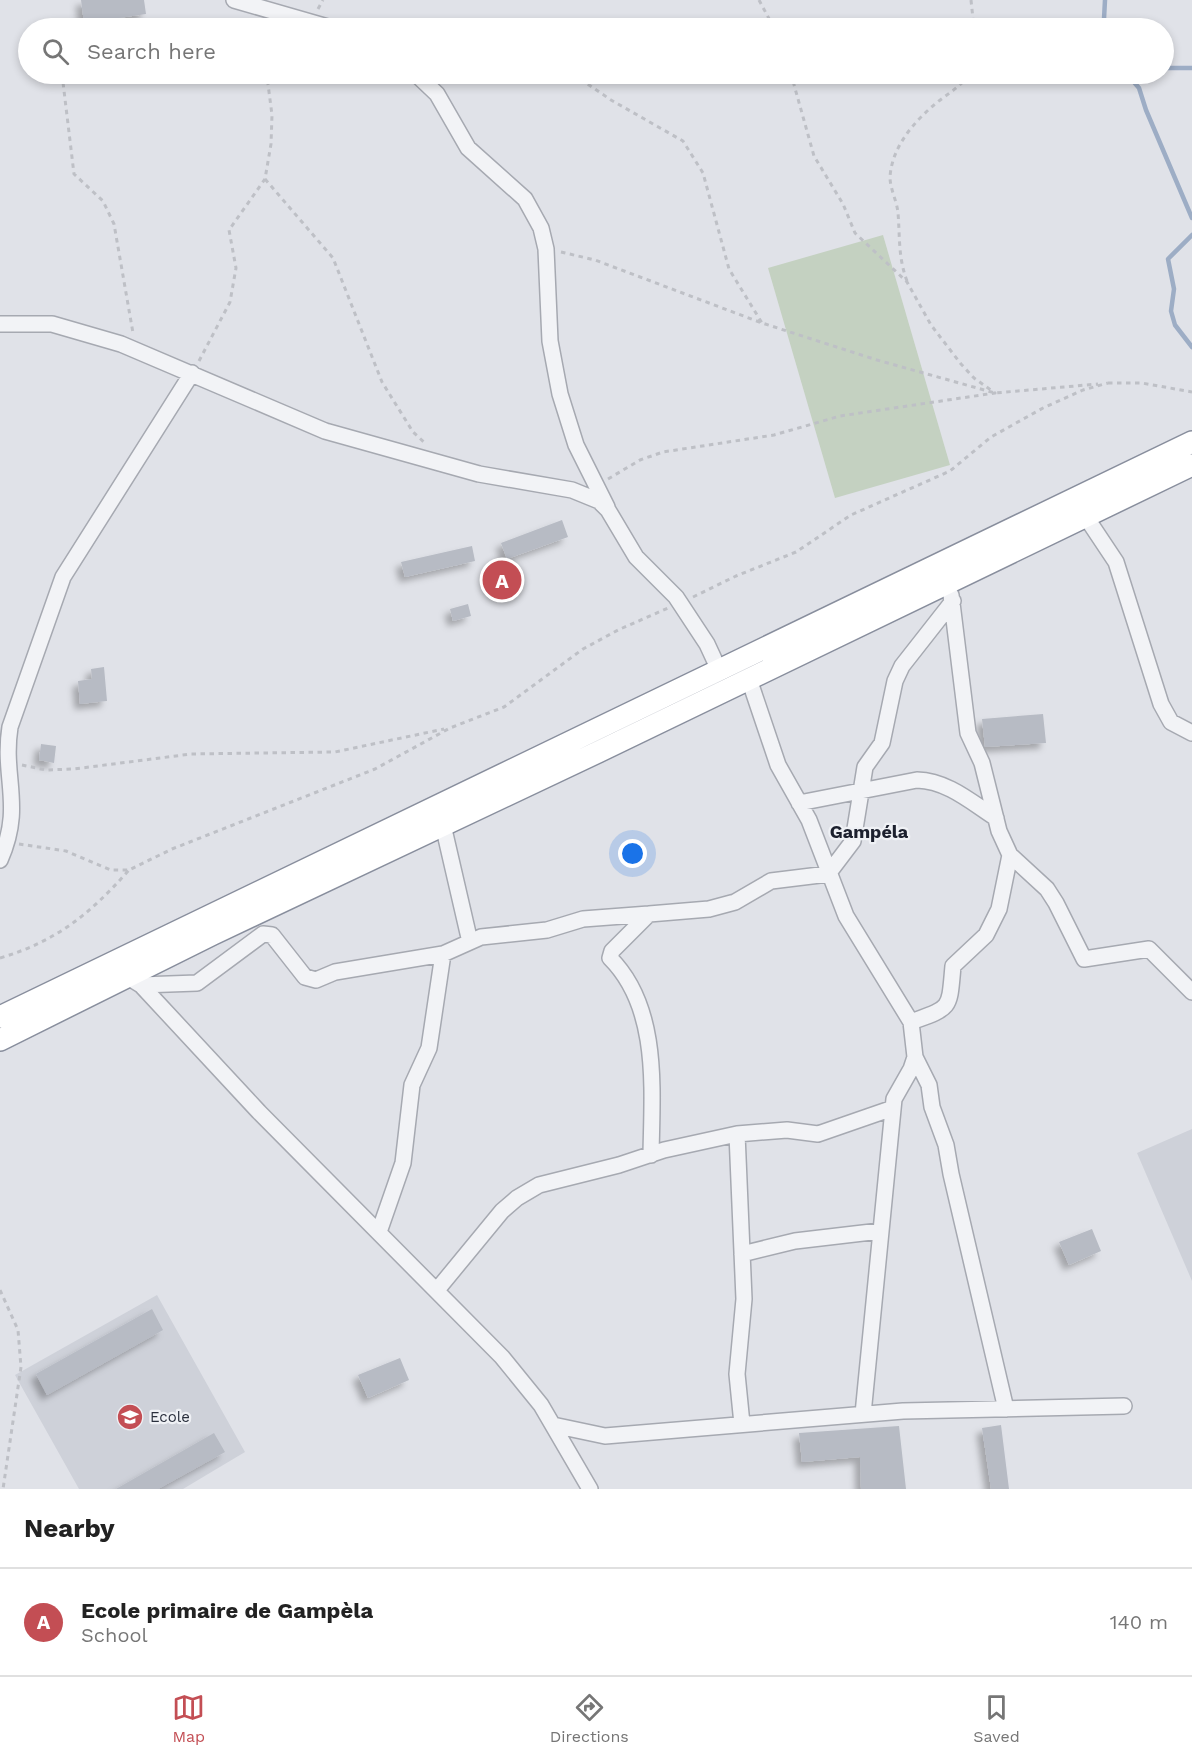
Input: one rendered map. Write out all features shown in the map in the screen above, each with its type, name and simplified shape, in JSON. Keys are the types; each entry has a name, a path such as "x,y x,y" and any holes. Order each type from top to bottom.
{"highway":[{"path":"0,1017 1192,442"},
{"path":"0,1040 135,981 213,934 749,679 950,591 1086,517 1192,465"}],"street":[{"path":"234,0 296,18"},
{"path":"426,84 437,94 468,148 525,199 541,228 546,249 550,341 560,394 576,445 608,510 636,557 680,603 707,644 719,670"},
{"path":"0,324 52,324 135,350 334,434 479,474 572,490 598,501 608,510"},
{"path":"0,860 8,843 14,804 7,747 10,727 63,577 192,373"},
{"path":"1086,517 1116,562 1161,704 1171,722 1192,734"},
{"path":"135,981 197,983 263,934 272,935 305,977 316,980 335,972 444,954 481,937 547,930 583,919 709,909 735,902 771,881 828,874 853,841 865,767 882,743 896,681 902,666 950,591"},
{"path":"950,591 968,733 982,763 996,818 1010,855 1047,889 1084,959 1149,949 1192,992"},
{"path":"749,679 778,765 809,820 846,916 911,1022 915,1057 929,1085 932,1107 946,1145 1006,1409"},
{"path":"800,803 917,780 933,780 951,788 996,818"},
{"path":"444,825 470,942"},
{"path":"911,1022 945,1009 950,1001 952,966 986,935 999,909 1010,855"},
{"path":"649,914 612,951 610,958 633,987 643,1019 652,1073 651,1155"},
{"path":"379,1232 403,1163 412,1085 429,1048 444,954"},
{"path":"135,981 259,1112 502,1357 541,1406 590,1489"},
{"path":"863,1414 894,1099 915,1057"},
{"path":"437,1290 502,1211 517,1198 539,1185 737,1134 787,1130 818,1134 893,1108"},
{"path":"737,1134 744,1299 737,1374 742,1424"},
{"path":"742,1254 795,1241 880,1231"},
{"path":"553,1425 604,1436 863,1414 1124,1406"}],"path":[{"path":"759,0 769,18"},
{"path":"971,0 973,18"},
{"path":"63,84 74,174 81,184 102,201 114,224 135,350"},
{"path":"192,373 230,302 236,268 229,230 265,179 271,144 272,115 268,84"},
{"path":"588,84 683,141 703,173 729,268 762,323"},
{"path":"794,84 814,156 843,204 855,233 907,282"},
{"path":"960,84 933,106 900,142 892,160 890,179 898,211 900,263 907,282 931,325 960,364 974,378 995,393"},
{"path":"265,179 289,205 312,237 333,258 382,382 413,432 428,446"},
{"path":"546,249 595,260 762,323 877,360 995,393"},
{"path":"596,486 640,460 663,452 774,435 840,416 995,393 1108,383 1142,383 1192,392"},
{"path":"0,958 19,953 64,930 98,905 129,870 172,849 375,769 450,728 504,707 583,649 618,630 736,576 796,552 851,515 950,471 990,436 1053,404 1108,383"},
{"path":"9,762 46,770 74,770 191,754 335,752 450,728"},
{"path":"8,843 66,851 111,870 129,870"},
{"path":"0,1290 18,1330 21,1367 3,1489"}],"shaded area":[{"path":"1192,1129 1192,1281 1137,1153"},
{"path":"157,1295 245,1452 183,1489 79,1489 15,1375"}],"green space":[{"path":"883,235 950,465 835,498 768,268"}],"building":[{"path":"81,0 144,0 146,14 118,18 83,18"},
{"path":"562,520 568,537 507,559 501,543"},
{"path":"472,546 475,561 405,577 401,562"},
{"path":"468,604 471,616 453,621 450,609"},
{"path":"104,667 107,701 80,704 78,681 92,679 91,669"},
{"path":"1043,714 1046,743 985,747 982,719"},
{"path":"41,744 56,746 54,763 39,760"},
{"path":"1092,1229 1101,1251 1069,1265 1059,1242"},
{"path":"152,1309 163,1330 47,1395 36,1374"},
{"path":"400,1358 409,1380 368,1398 358,1375"},
{"path":"1001,1425 1009,1489 991,1489 982,1428"},
{"path":"899,1426 906,1489 861,1489 860,1457 802,1462 799,1433"},
{"path":"214,1433 225,1452 158,1489 116,1489"}],"waterway":[{"path":"1104,18 1105,0"},
{"path":"1174,68 1192,68"},
{"path":"1136,84 1192,218"},
{"path":"1192,235 1168,259 1174,289 1171,311 1175,325 1192,347"}],"place":[{"name":"Ecole primaire de Gampèla","path":"502,580"},
{"name":"Ecole","path":"130,1417"}],"district":[{"name":"Gampéla","path":"869,832"}]}
